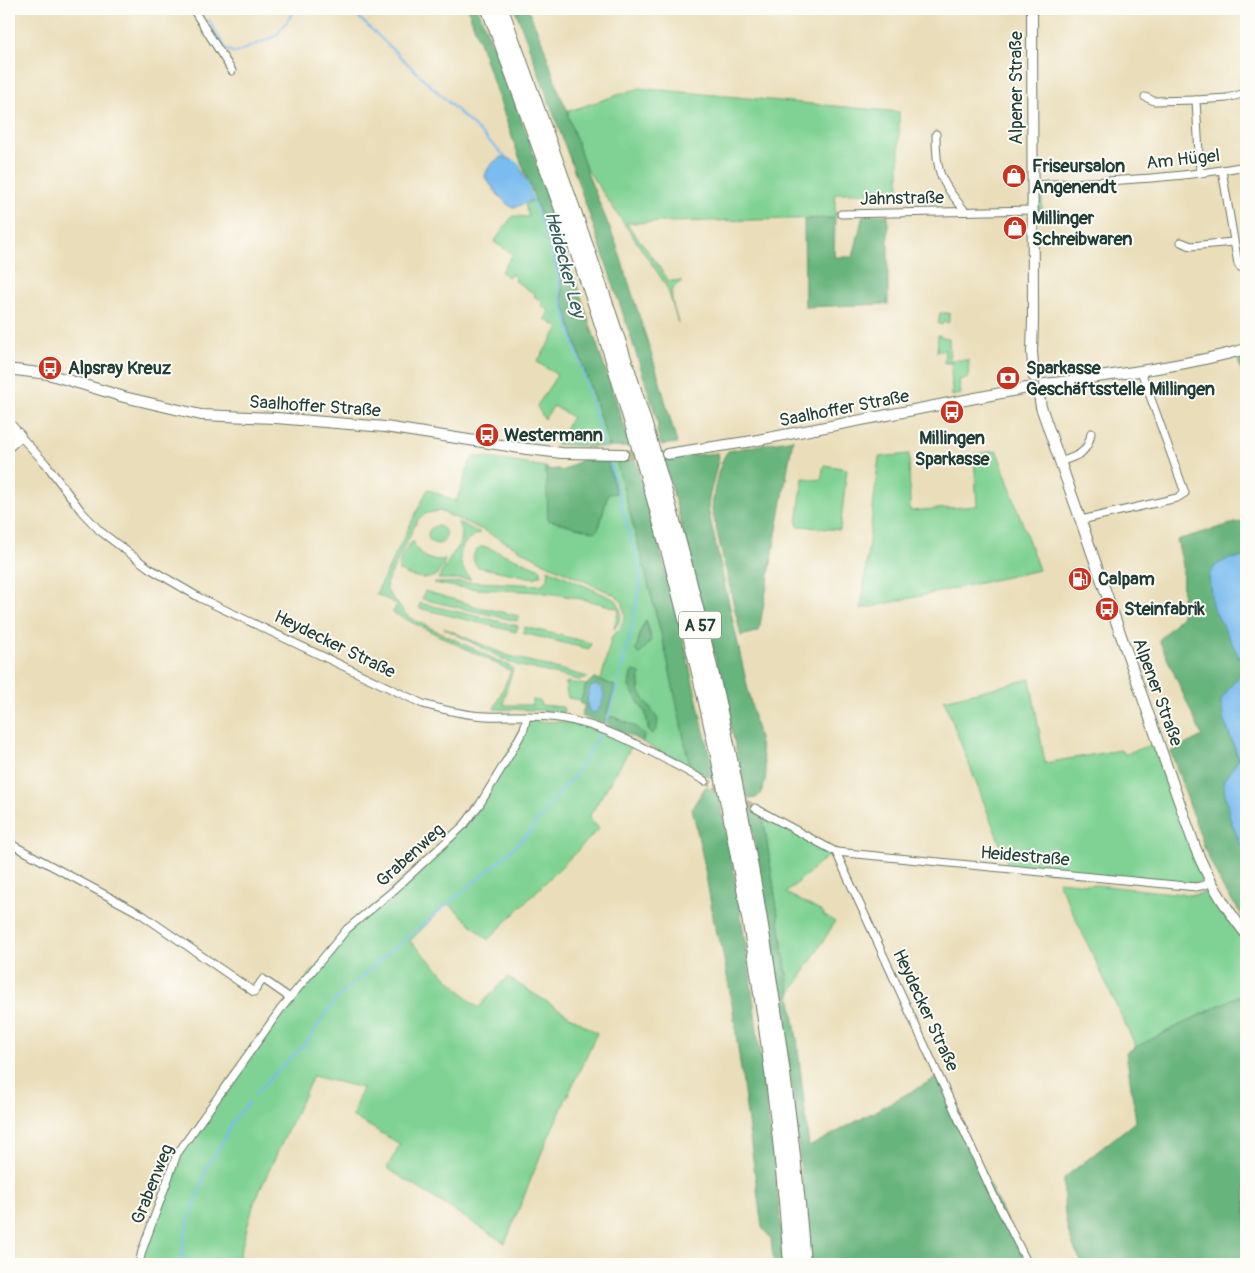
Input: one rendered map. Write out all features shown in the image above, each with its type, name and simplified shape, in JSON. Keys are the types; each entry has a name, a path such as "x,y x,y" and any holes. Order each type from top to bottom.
{"highway":[{"name":"A 57","path":"489,9 598,311 661,523 696,662 712,729 752,937 772,1077 791,1264"},
{"name":"A 57","path":"501,9 609,312 673,520 700,624 736,785 768,963 784,1070 803,1264"}],"street":[{"path":"193,9 232,70"},
{"name":"Alpener Straße","path":"1032,9 1032,352 1034,377"},
{"path":"1145,97 1154,101 1196,100 1227,98 1246,93"},
{"path":"1196,100 1200,173"},
{"name":"Jahnstraße","path":"936,134 936,157 940,175 946,187 965,211"},
{"name":"Am Hügel","path":"1033,185 1164,177 1246,166"},
{"path":"1222,170 1238,264 1240,267 1246,268"},
{"name":"Jahnstraße","path":"840,214 1032,210"},
{"path":"1181,242 1192,246 1233,242"},
{"path":"1045,384 1141,371 1222,356 1246,349"},
{"name":"Saalhoffer Straße","path":"9,371 48,374 124,397 201,416 276,418 385,427 562,453 623,454"},
{"path":"1081,520 1177,498 1185,493 1141,371"},
{"path":"1034,377 1040,378 1045,384 1044,390 1038,395 1032,395 1027,388 1029,380 1034,377"},
{"name":"Saalhoffer Straße","path":"667,454 753,441 1027,388"},
{"name":"Alpener Straße","path":"1038,395 1195,847 1211,882 1226,908 1246,934"},
{"name":"Heydecker Straße","path":"9,424 46,464 82,512 100,531 149,568 219,607 423,704 458,713 486,716 559,718 598,728 634,743 705,781"},
{"path":"1060,462 1075,457 1085,450 1089,445 1092,433"},
{"path":"9,446 20,436"},
{"name":"Grabenweg","path":"139,1264 177,1154 290,998 346,929 393,891 464,825 480,804 524,729 527,716"},
{"path":"755,808 836,852"},
{"path":"9,843 141,914 254,992 264,979 290,998"},
{"name":"Heydecker Straße","path":"836,852 992,1192 1028,1264"},
{"name":"Heidestraße","path":"836,852 1196,886 1205,886 1211,882"}],"green space":[{"path":"468,9 478,9 525,129 631,447 607,447 608,442 562,300 562,284 555,254"},
{"path":"515,9 528,9 543,44 560,95 568,111 588,175 617,246 658,375 677,443 661,445 657,432 656,416 606,262"},
{"path":"639,88 899,112 899,193 835,193 835,218 626,223 669,281 682,281 674,288 672,293 672,301 678,323 668,290 662,279 586,168 568,116 569,111"},
{"path":"1045,186 1046,194 1042,194 1042,214 1038,214 1037,188"},
{"path":"535,199 559,270 562,300 608,442 607,447 556,444 572,417 554,406 544,419 537,406 557,375 537,362 559,328 545,319 549,311 541,305 543,302 534,296 535,294 515,281 516,278 511,274 508,277 501,272 513,254 494,242 511,218 514,216 529,217 525,205"},
{"path":"863,215 888,215 888,304 805,307 804,219 835,218 834,257 853,257"},
{"path":"940,313 949,313 949,322 944,321 942,325 938,324"},
{"path":"938,335 949,339 950,363 944,363 945,350 937,352"},
{"path":"1246,353 1246,387 1237,356"},
{"path":"951,360 969,360 968,378 959,380 961,394 952,396"},
{"path":"793,439 759,631 741,636 712,510 721,463 728,451"},
{"path":"997,451 1039,570 861,609 879,457 909,454 910,511 977,506 974,454"},
{"path":"718,453 719,457 708,509 766,771 762,791 756,798 752,799 747,797 708,627 664,458"},
{"path":"476,457 482,457 546,467 545,474 599,528 608,493 616,493 607,459 616,459 666,653 690,767 642,742 644,738 636,727 612,716 608,724 604,723 615,686 601,680 612,636 620,628 625,616 623,603 615,595 440,511 427,513 418,519 386,584 387,591 408,617 513,668 504,705 532,705 532,700 540,701 541,705 563,707 564,712 494,709 511,671 393,613 397,604 376,594 428,489 456,502 471,460","holes":["646,620 651,636 636,650 641,630","633,671 640,681 639,691 647,704 648,729 646,714 629,687"]},
{"path":"635,458 680,625 715,780 690,767 666,653 616,459"},
{"path":"607,459 616,493 608,494 599,528 595,532 548,520 546,467 549,470 558,469 562,471 581,460"},
{"path":"824,465 847,469 840,530 799,526 797,524 803,478 821,480"},
{"path":"1246,521 1246,557 1228,559 1212,606 1242,662 1242,673 1233,683 1224,721 1239,760 1229,815 1246,859 1246,921 1223,888 1206,852 1171,752 1202,736 1159,640 1182,616 1183,565 1177,540"},
{"path":"458,522 480,533 467,541 460,553 462,566 471,579 438,579 460,542 461,532"},
{"path":"437,526 443,529 446,535 443,541 437,544 431,541 428,535 431,529"},
{"path":"413,541 425,557 434,560 445,559 442,568 433,577 420,578 399,571 403,555"},
{"path":"481,547 486,547 538,568 541,571 541,575 534,578 478,567 474,561 474,553"},
{"path":"548,569 616,600 620,607 621,615 614,629 619,609 597,603 546,593 467,588 434,583 476,582 540,585 549,574"},
{"path":"425,591 479,607 519,616 517,621 422,599"},
{"path":"420,603 518,626 516,632 419,608"},
{"path":"646,620 651,640 640,654 636,650 641,630"},
{"path":"525,627 591,643 589,649 523,633"},
{"path":"444,628 506,655 588,677 579,680 513,664"},
{"path":"633,671 640,674 639,691 658,719 657,729 652,734 649,732 646,714 629,687"},
{"path":"594,678 615,686 604,723 581,716 585,705 580,703 586,685","holes":["603,696 597,712 588,708 587,698"]},
{"path":"1030,679 1045,763 1120,750 1125,754 1153,744 1203,882 1181,884 1009,867 944,700"},
{"path":"567,682 586,685 581,700 568,698 565,684"},
{"path":"611,716 636,727 644,735 642,742 608,724"},
{"path":"525,721 567,722 592,728 632,746 589,817 599,829 488,940 448,903 410,941 478,1008 507,977 597,1033 546,1142 505,1243 387,1168 400,1144 352,1116 362,1088 313,1076 254,1203 237,1264 139,1264 177,1154 280,1010 347,929 464,825 480,804"},
{"path":"706,786 718,794 739,900 775,1172 784,1264 774,1264 771,1239 762,1227 732,1003 721,943 716,934 692,808"},
{"path":"749,809 763,816 797,1040 809,1147 938,1077 1027,1264 810,1264 793,1092 774,955"},
{"path":"763,816 831,853 786,893 824,913 823,915 835,922 790,994"},
{"path":"1058,881 1192,895 1210,892 1220,910 1246,939 1246,992 1136,1047"},
{"path":"1246,992 1246,1257 1231,1264 1083,1264 1072,1243 1066,1222 1064,1178 1136,1121 1126,1052"}],"water":[{"path":"501,157 508,158 514,162 523,172 532,200 513,207 510,206 490,184 485,177 487,170"},
{"path":"1246,557 1246,859 1229,815 1223,781 1239,759 1224,721 1221,700 1242,673 1242,662 1212,606 1209,575 1216,565 1228,559"},
{"path":"596,685 604,693 604,697 597,712 591,713 587,704 588,694 590,687"}],"waterway":[{"path":"209,20 226,49 235,53 276,36 296,9"},
{"name":"Heidecker Ley","path":"350,9 506,157"},
{"name":"Heidecker Ley","path":"513,160 520,167"},
{"name":"Heidecker Ley","path":"527,183 552,252 559,281 560,296 605,448"},
{"path":"607,722 629,640 641,581 639,567 609,460"},
{"path":"255,1095 306,1043 336,999 495,865 529,833 547,807 574,776 600,734"},
{"path":"181,1264 185,1232 208,1165 225,1138 233,1120 249,1102"}],"tunnel":[{"path":"623,454 647,454"},
{"path":"705,781 724,791"},
{"path":"737,798 755,808"}],"place":[{"name":"Friseursalon Angenendt","path":"1014,176"},
{"name":"Millinger Schreibwaren","path":"1015,228"},
{"name":"Alpsray Kreuz","path":"50,368"},
{"name":"Sparkasse Geschäftsstelle Millingen","path":"1008,378"},
{"name":"Millingen Sparkasse","path":"952,412"},
{"name":"Westermann","path":"487,435"},
{"name":"Calpam","path":"1080,579"},
{"name":"Steinfabrik","path":"1107,609"}]}
